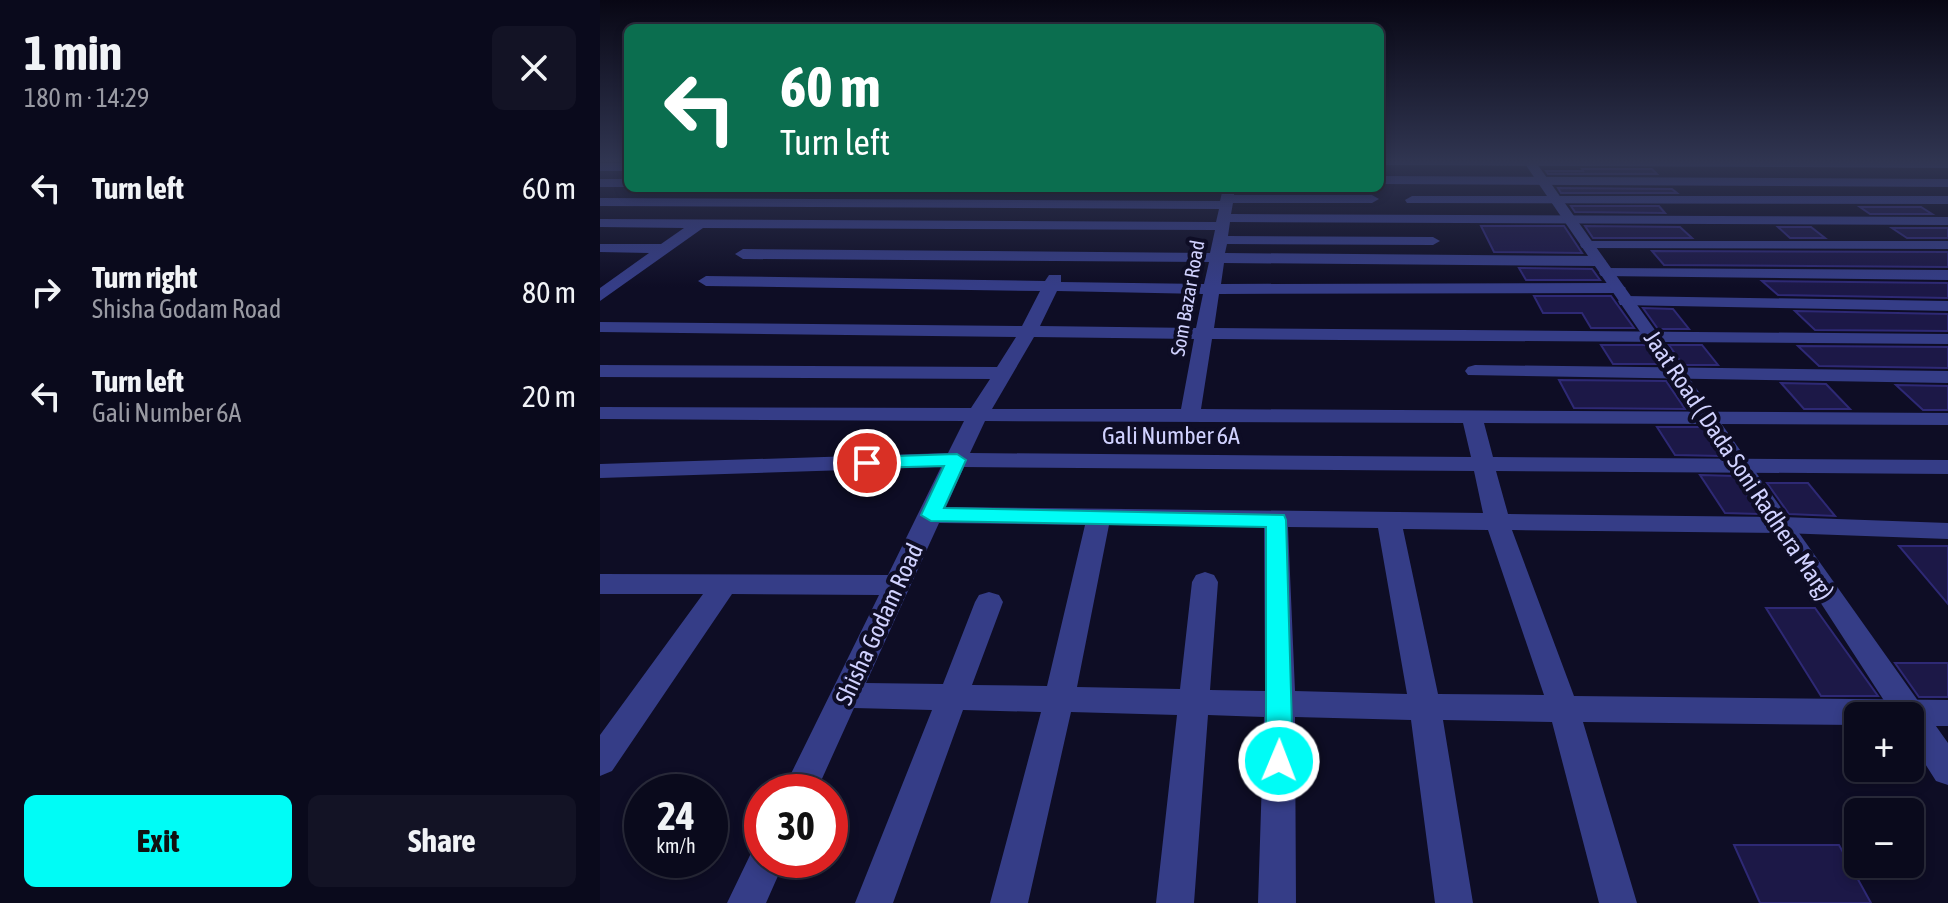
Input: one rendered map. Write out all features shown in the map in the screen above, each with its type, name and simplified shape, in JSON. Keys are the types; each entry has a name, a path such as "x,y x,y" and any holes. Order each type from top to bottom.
{"street":[{"path":"745,203 1569,220 1948,221"},
{"path":"600,223 832,225 1225,213 1329,203"},
{"name":"Jaat Road ( Dada Soni Radhera Marg)","path":"1558,203 1742,465 1902,702"},
{"path":"1881,203 1946,246"},
{"path":"832,225 854,204"},
{"path":"1225,213 1433,241"},
{"name":"Som Bazar Road","path":"1190,416 1225,213"},
{"path":"600,296 700,223"},
{"path":"706,281 1210,289 1607,273 1946,246"},
{"path":"600,248 665,249"},
{"path":"743,254 1216,259 1607,273 1948,275"},
{"name":"Shisha Godam Road","path":"808,774 978,414 1028,332 1065,258"},
{"path":"1607,273 1948,306"},
{"path":"600,274 629,275"},
{"path":"600,327 1948,339"},
{"path":"600,371 1003,373"},
{"path":"1475,371 1948,377"},
{"path":"600,413 1948,419"},
{"path":"1472,416 1498,524 1564,709 1618,903"},
{"name":"Gali Number 6A","path":"600,471 957,460 1948,467"},
{"path":"931,515 1782,525 1948,531"},
{"path":"1009,903 1059,700 1099,517"},
{"path":"1276,520 1280,705 1277,903"},
{"path":"1389,522 1425,707 1454,903"},
{"path":"1175,903 1205,582"},
{"path":"600,584 897,585"},
{"path":"600,761 725,584"},
{"path":"874,903 989,602"},
{"path":"845,695 1280,705 1844,712"},
{"path":"1924,713 1948,713"},
{"name":"Jaat Road ( Dada Soni Radhera Marg)","path":"1924,735 1948,770"},
{"path":"746,903 758,878"}],"building":[{"path":"1571,206 1659,206 1665,213 1575,212"},
{"path":"1860,207 1921,207 1932,214 1870,214"},
{"path":"1481,226 1564,226 1582,253 1494,252"},
{"path":"1585,226 1680,227 1692,238 1593,238"},
{"path":"1778,227 1811,227 1825,238 1790,238"},
{"path":"1892,228 1948,228 1948,238 1907,238"},
{"path":"1652,251 1948,252 1948,267 1664,265"},
{"path":"1519,268 1592,269 1600,280 1526,280"},
{"path":"1762,281 1948,283 1948,298 1778,295"},
{"path":"1534,296 1611,296 1634,328 1591,328 1582,313 1543,313"},
{"path":"1643,308 1673,309 1689,329 1658,329"},
{"path":"1795,311 1948,314 1948,331 1815,330"},
{"path":"1601,345 1645,345 1659,364 1613,364"},
{"path":"1669,345 1702,345 1718,365 1683,365"},
{"path":"1798,346 1948,347 1948,368 1819,366"},
{"path":"1559,380 1666,381 1685,409 1574,408"},
{"path":"1781,383 1826,384 1850,409 1804,409"},
{"path":"1896,385 1948,386 1948,410 1923,410"},
{"path":"1657,427 1702,427 1721,456 1675,455"},
{"path":"1700,475 1735,476 1759,514 1725,513"},
{"path":"1767,483 1808,483 1835,516 1789,514"},
{"path":"1899,546 1948,546 1948,604"},
{"path":"1766,608 1815,608 1878,696 1821,696"},
{"path":"1895,663 1948,663 1948,697 1919,697"},
{"path":"1734,845 1839,845 1844,854 1844,878 1857,878 1871,903 1760,903"}],"route":[{"path":"867,463 957,460 931,515 1276,520 1279,761"}]}
